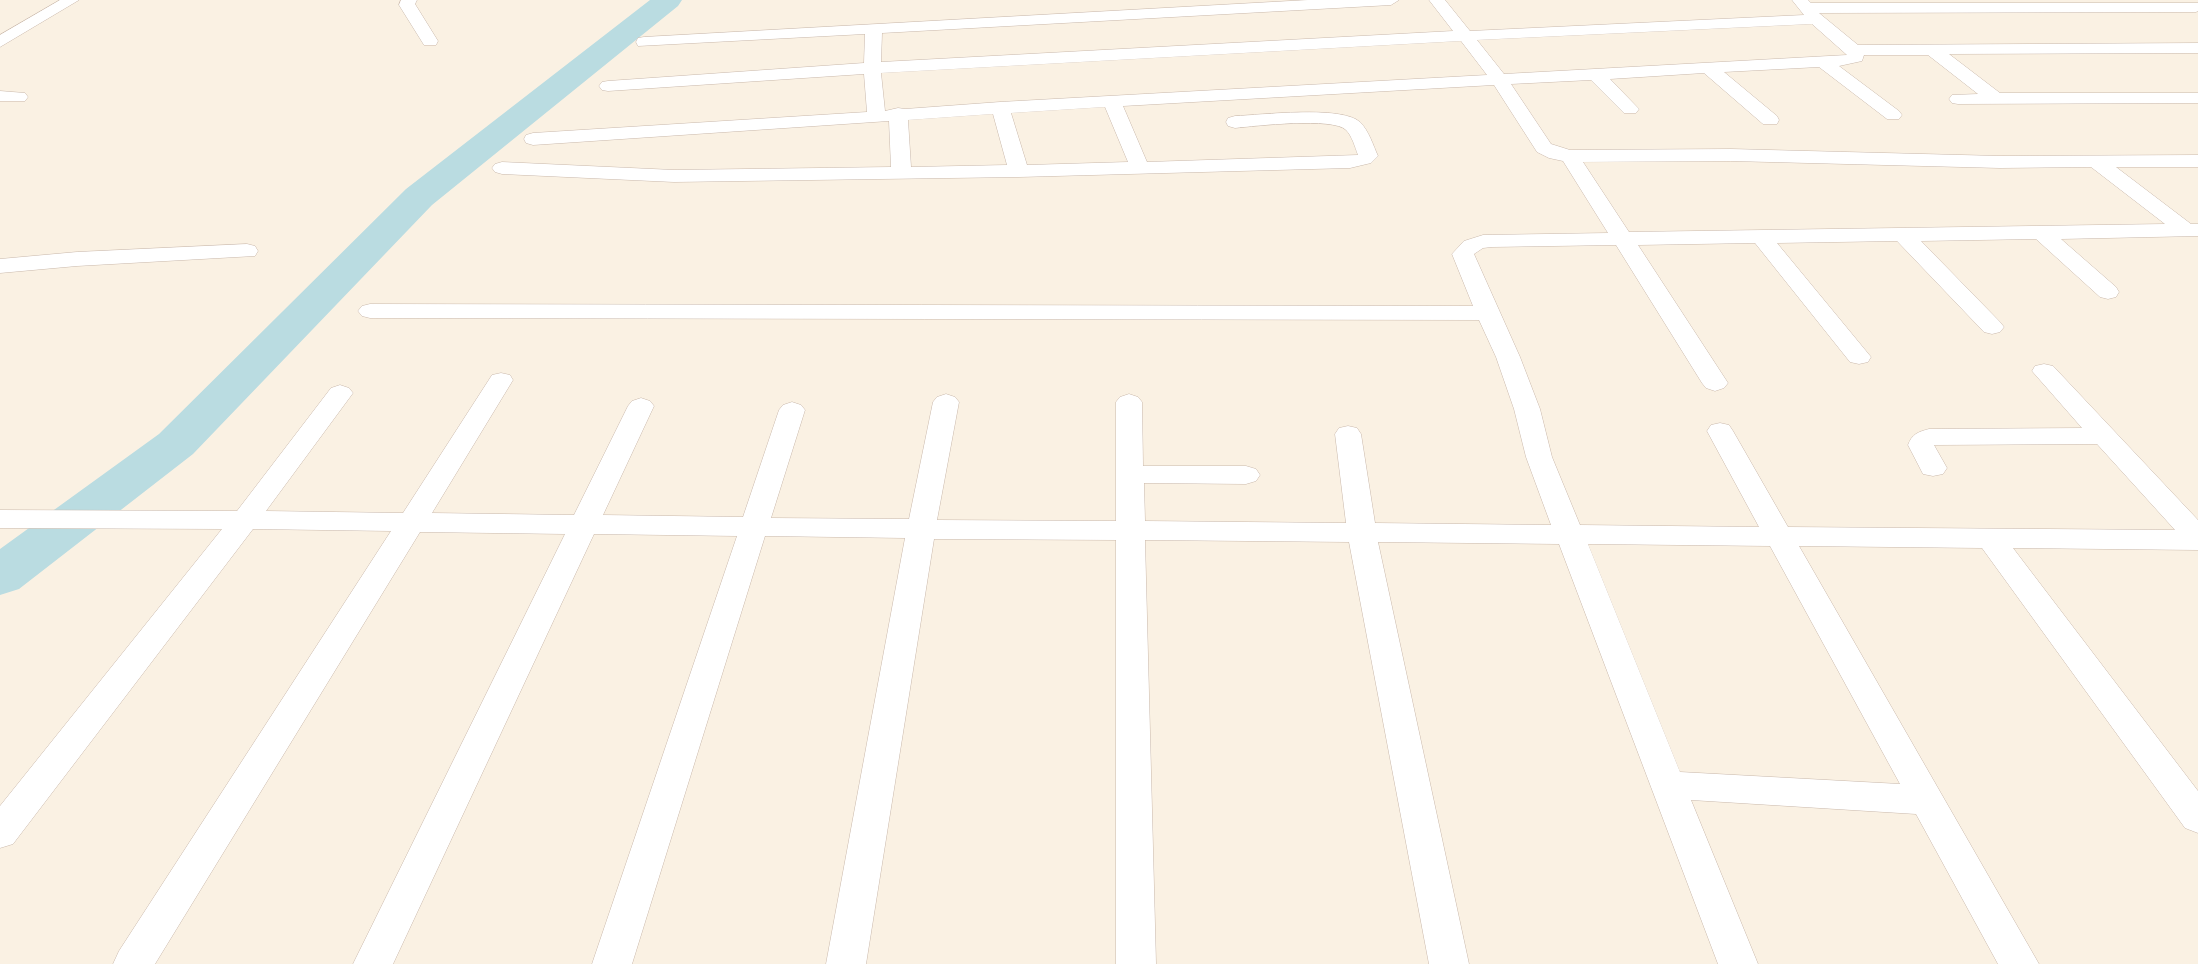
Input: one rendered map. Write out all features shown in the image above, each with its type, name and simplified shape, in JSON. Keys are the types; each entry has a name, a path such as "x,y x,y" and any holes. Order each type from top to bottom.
{"street":[{"path":"0,42 71,0"},
{"path":"409,0 408,5 416,14 422,24 424,34 430,41"},
{"path":"644,42 1391,0"},
{"path":"1437,0 1499,79 1544,148 1556,154 1570,156 1760,155 2000,162 2198,161"},
{"path":"608,86 872,68 1467,36 1808,9 2195,6"},
{"path":"533,139 898,113 1823,62 1853,58 1856,54 1854,50 1808,9"},
{"path":"874,28 872,68 876,115"},
{"path":"0,32 18,32"},
{"path":"1854,50 2198,48"},
{"path":"1933,50 1996,99"},
{"path":"1823,62 1893,115"},
{"path":"1708,68 1770,120"},
{"path":"1595,74 1630,110"},
{"path":"1222,94 1244,144"},
{"path":"0,96 19,97"},
{"path":"1958,99 2198,98"},
{"path":"1112,101 1140,168"},
{"path":"1000,108 1019,171"},
{"path":"898,113 901,173"},
{"path":"502,168 674,176 1140,168 1244,144 1325,118 1346,122 1353,126 1368,156 1350,162 1244,144"},
{"path":"1570,156 1715,383"},
{"path":"2096,162 2193,230"},
{"path":"1738,964 1539,457 1527,410 1508,357 1487,313 1463,254 1470,246 1492,240 1762,238 2193,230"},
{"path":"1903,234 1992,327"},
{"path":"2042,234 2108,292"},
{"path":"1762,238 1859,356"},
{"path":"0,266 77,258 247,251"},
{"path":"370,311 1487,313"},
{"path":"2044,371 2198,539"},
{"path":"133,964 501,380"},
{"path":"0,833 245,520 340,394"},
{"path":"846,964 921,529 946,402"},
{"path":"1128,402 1132,530 1136,964"},
{"path":"373,964 582,525 641,406"},
{"path":"612,964 792,410"},
{"path":"1720,431 1777,536 2019,964"},
{"path":"1348,434 1362,533 1449,964"},
{"path":"1933,468 1921,445 1923,440 1929,437 2104,436"},
{"path":"1130,474 1246,474"},
{"path":"9,520 245,520 921,529 2198,539"},
{"path":"1990,538 2198,818"},
{"path":"1669,785 1927,800"}],"waterway":[{"path":"0,576 176,444 419,197 668,0"}]}
